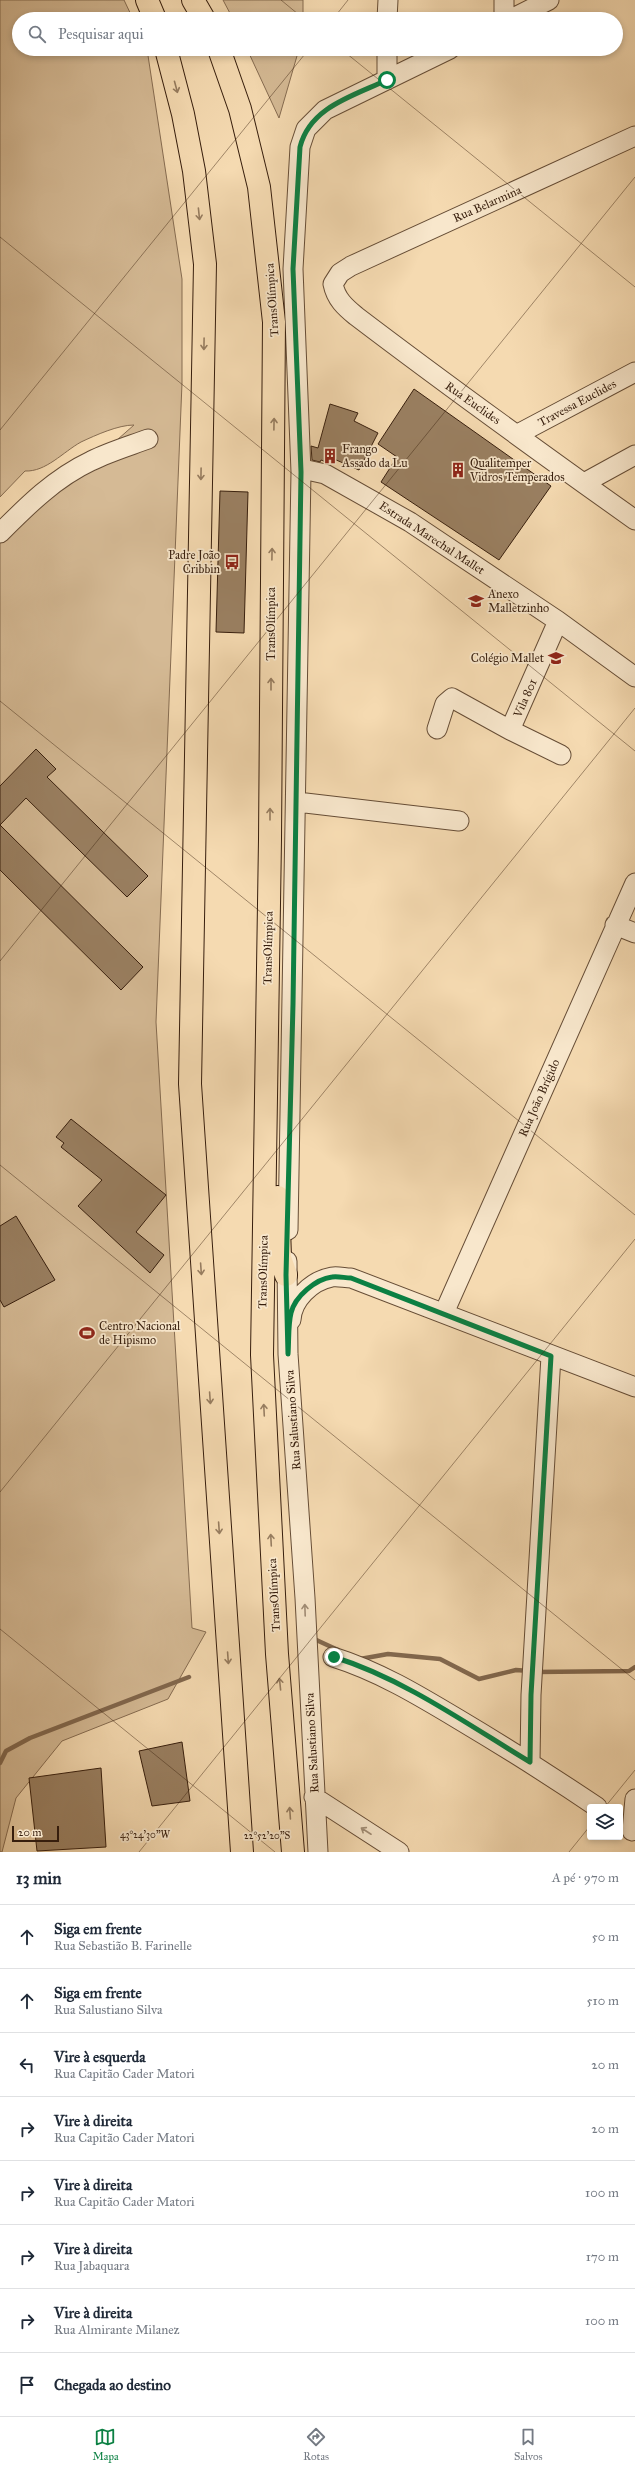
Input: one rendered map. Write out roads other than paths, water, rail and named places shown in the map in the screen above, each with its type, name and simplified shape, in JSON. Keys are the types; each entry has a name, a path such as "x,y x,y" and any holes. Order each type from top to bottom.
{"highway":[{"path":"147,0 152,12"},
{"path":"193,0 200,12"},
{"path":"168,56 183,114 194,171 205,264 190,1084 242,1852"},
{"name":"TransOlímpica","path":"221,56 240,109 259,187 274,322 270,839 262,1355 277,1654 293,1852"},
{"path":"270,839 276,899 276,1146 280,1258 286,1275"}],"street":[{"path":"387,12 388,0"},
{"path":"504,0 504,12"},
{"path":"525,12 549,0"},
{"path":"387,56 387,80"},
{"name":"Rua Salustiano Silva","path":"318,1852 305,1598 288,1354 286,1275 297,802 301,472 293,269 300,147 306,129 325,110 436,56"},
{"name":"Rua Belarmina","path":"340,273 351,266 635,136"},
{"name":"Rua Euclides","path":"340,273 333,284 335,293 356,316 468,401 518,434 635,520"},
{"name":"Travessa Euclides","path":"518,434 635,372"},
{"path":"0,533 33,500 76,469 92,460 148,439"},
{"path":"584,483 635,455"},
{"name":"Estrada Marechal Mallet","path":"301,472 307,470 325,474 403,518 558,621 635,677"},
{"name":"Vila 801","path":"510,730 558,621"},
{"name":"Vila 801","path":"437,729 445,704 452,698 510,730 561,755"},
{"path":"297,802 459,821"},
{"name":"Rua João Brígido","path":"444,1313 615,925 635,883"},
{"path":"615,925 635,933"},
{"path":"288,1354 291,1313 294,1304 305,1291 320,1281 333,1276 351,1278 635,1387"},
{"path":"530,1762 531,1695 551,1356"},
{"path":"334,1657 398,1684 530,1762 593,1804"},
{"path":"314,1797 399,1852"},
{"path":"629,1829 635,1799"}],"waterway":[{"path":"312,1638 338,1650"},
{"path":"360,1659 388,1654 440,1659 479,1679 516,1670 529,1671"},
{"path":"536,1672 629,1671 635,1667"},
{"path":"0,1763 6,1751 30,1738 189,1677"}],"place":[{"name":"Frango Assado da Lu","path":"330,456"},
{"name":"Qualitemper Vidros Temperados","path":"458,470"},
{"name":"Padre João Cribbin","path":"232,562"},
{"name":"Anexo Malletzinho","path":"476,601"},
{"name":"Colégio Mallet","path":"556,658"},
{"name":"Centro Nacional de Hipismo","path":"87,1333"}]}
